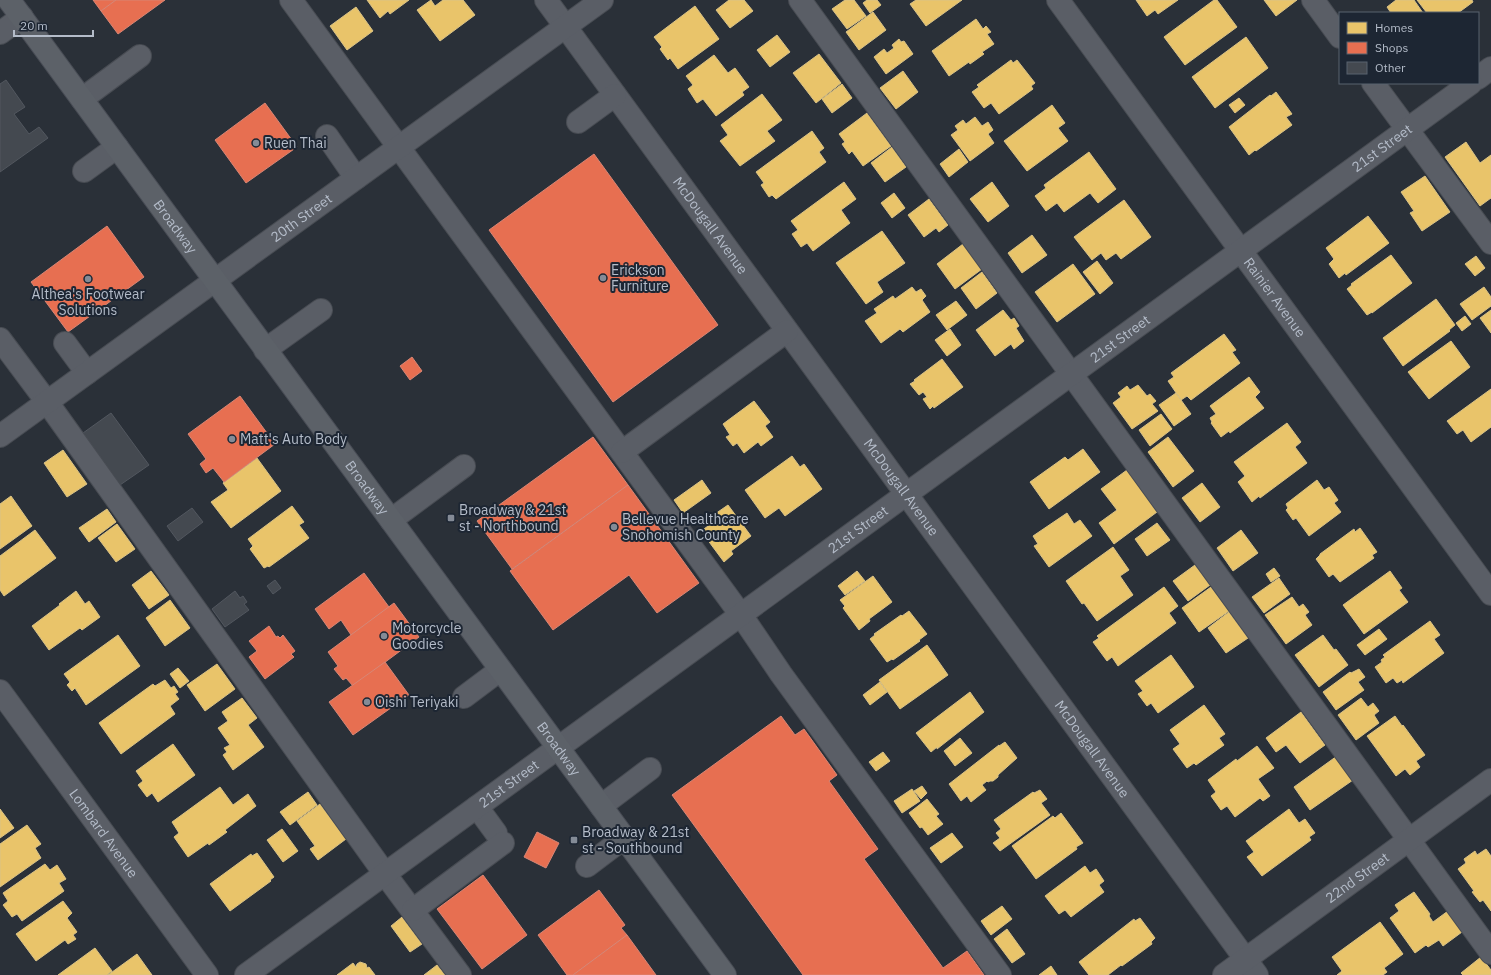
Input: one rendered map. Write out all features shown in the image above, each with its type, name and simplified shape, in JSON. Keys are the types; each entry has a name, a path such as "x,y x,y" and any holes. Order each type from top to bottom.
{"main road":[{"name":"Broadway","path":"16,8 117,148 725,975"}],"street":[{"path":"292,0 740,615 776,677 1000,975"},
{"name":"McDougall Avenue","path":"546,0 1251,967"},
{"name":"20th Street","path":"0,436 602,0"},
{"path":"800,0 1491,953"},
{"name":"Rainier Avenue","path":"1058,0 1491,594"},
{"path":"1313,0 1339,37"},
{"path":"0,33 16,8"},
{"path":"82,99 140,56"},
{"path":"1479,77 1491,68"},
{"path":"1374,84 1491,243"},
{"name":"21st Street","path":"246,975 1469,84"},
{"path":"578,122 615,95"},
{"path":"327,136 356,178"},
{"path":"84,171 117,148"},
{"path":"266,350 321,310"},
{"path":"622,452 787,330"},
{"path":"0,339 335,792 385,874 460,975"},
{"path":"66,343 87,373"},
{"path":"391,520 464,466"},
{"path":"464,697 500,670"},
{"name":"Lombard Avenue","path":"0,691 207,975"},
{"path":"601,806 650,769"},
{"name":"22nd Street","path":"1224,975 1251,967 1409,840 1491,780"},
{"path":"413,910 499,838 477,807"},
{"path":"587,866 624,838"}],"building: Homes":[{"path":"367,0 409,0 390,14 388,11 380,18"},
{"path":"431,0 435,6 443,0 463,0 475,15 440,41 417,10"},
{"path":"729,0 744,0 753,11 730,28 716,10"},
{"path":"845,0 854,0 866,16 847,29 832,9"},
{"path":"867,0 877,0 881,5 870,13 863,3"},
{"path":"916,0 962,0 926,26 910,4"},
{"path":"1136,0 1178,0 1158,14 1155,10 1147,16"},
{"path":"1214,0 1217,0 1237,27 1185,65 1164,37"},
{"path":"1264,0 1297,0 1276,16"},
{"path":"1396,0 1414,0 1422,12 1390,12 1387,7"},
{"path":"1417,0 1472,0 1473,2 1459,12 1426,12"},
{"path":"695,6 719,39 678,69 670,58 668,60 660,49 662,47 654,37"},
{"path":"356,7 373,31 347,50 330,26"},
{"path":"873,12 886,30 859,50 846,32"},
{"path":"976,19 983,29 986,26 991,32 987,34 994,44 982,52 984,54 970,64 969,62 949,76 932,51"},
{"path":"777,35 790,52 770,67 757,50"},
{"path":"1246,37 1268,68 1215,108 1192,77"},
{"path":"899,39 901,42 904,41 913,54 886,74 874,57 884,49 887,53 894,48 892,45"},
{"path":"819,54 841,83 816,103 793,73"},
{"path":"714,55 728,73 735,68 749,87 742,92 744,95 716,116 703,99 697,103 688,89 693,85 686,76"},
{"path":"1011,60 1013,63 1017,60 1035,83 1031,86 1033,89 999,114 991,103 984,108 972,92 979,87 977,85"},
{"path":"903,71 918,92 896,109 880,88"},
{"path":"842,84 852,98 832,113 822,99"},
{"path":"1276,92 1292,114 1286,117 1292,125 1249,155 1229,127"},
{"path":"762,94 782,120 767,131 775,141 740,166 720,141 728,135 721,125"},
{"path":"1239,98 1245,105 1235,113 1229,105"},
{"path":"1052,105 1065,123 1058,128 1068,141 1027,171 1004,141"},
{"path":"867,113 891,146 863,166 852,151 849,154 842,144 845,142 839,134"},
{"path":"975,117 982,126 988,122 993,130 988,134 994,143 970,161 951,135 958,130 955,126 963,120 966,124"},
{"path":"812,131 824,148 819,152 826,162 776,199 772,195 769,197 761,185 764,183 756,172"},
{"path":"1466,142 1480,163 1491,155 1491,198 1480,206 1445,157"},
{"path":"892,147 906,167 885,182 871,163"},
{"path":"959,149 968,162 949,177 940,164"},
{"path":"1089,152 1116,189 1098,203 1090,193 1064,212 1057,203 1046,211 1035,196 1046,188 1044,185"},
{"path":"1425,176 1450,212 1422,231 1410,213 1414,211 1401,192"},
{"path":"844,182 856,199 841,210 850,223 813,251 807,243 801,247 792,234 798,230 791,221"},
{"path":"992,182 1009,206 988,222 970,199"},
{"path":"894,193 905,208 892,218 881,203"},
{"path":"929,199 948,225 939,232 936,228 924,237 908,215"},
{"path":"1124,200 1151,237 1121,259 1116,253 1106,260 1101,253 1092,260 1074,237"},
{"path":"1368,216 1389,243 1346,275 1345,273 1339,278 1329,264 1334,259 1326,248"},
{"path":"882,231 905,263 877,282 883,292 866,304 836,263"},
{"path":"1032,235 1047,255 1022,273 1008,253"},
{"path":"963,244 982,269 955,289 937,264"},
{"path":"1391,255 1412,283 1372,313 1367,315 1347,289 1352,285 1351,284"},
{"path":"1476,256 1485,268 1475,276 1465,264"},
{"path":"1097,261 1113,283 1100,294 1083,272"},
{"path":"1073,264 1095,294 1057,322 1035,292"},
{"path":"982,272 997,293 976,309 961,288"},
{"path":"912,287 916,292 921,289 926,296 922,300 930,312 903,332 900,329 881,343 865,321 877,313 874,309 893,296 895,299"},
{"path":"1484,287 1491,297 1491,306 1472,320 1460,304"},
{"path":"1436,299 1455,325 1449,330 1450,331 1403,366 1383,338"},
{"path":"956,301 967,315 947,330 936,315"},
{"path":"1003,310 1011,320 1014,318 1019,326 1016,328 1024,341 1014,349 1011,344 995,356 976,330"},
{"path":"1491,310 1491,333 1480,318"},
{"path":"1465,316 1471,324 1462,331 1456,323"},
{"path":"950,329 961,345 947,356 935,340"},
{"path":"1224,334 1236,350 1232,352 1240,363 1191,400 1187,396 1181,400 1168,381 1174,377 1171,373"},
{"path":"1451,341 1470,367 1429,399 1408,372"},
{"path":"942,359 963,387 934,408 933,406 930,409 923,399 927,397 923,392 919,395 910,384"},
{"path":"1249,377 1260,392 1255,397 1264,408 1230,433 1229,431 1221,437 1211,423 1210,418 1216,414 1210,406"},
{"path":"1138,385 1147,396 1150,394 1156,401 1152,404 1158,411 1132,429 1113,403 1121,397 1118,393 1127,386 1130,390"},
{"path":"1491,389 1491,427 1471,442 1463,430 1457,434 1447,421"},
{"path":"1176,393 1191,414 1174,426 1159,405"},
{"path":"754,401 770,422 765,426 773,437 761,446 758,442 744,453 737,443 733,446 726,437 730,435 723,424"},
{"path":"1161,414 1172,429 1150,446 1139,430"},
{"path":"1287,423 1301,442 1295,447 1307,463 1260,498 1259,496 1252,502 1238,482 1245,476 1234,462"},
{"path":"1168,437 1194,471 1173,487 1148,452"},
{"path":"1083,449 1100,472 1049,509 1030,482 1065,457 1068,460"},
{"path":"63,450 87,484 67,497 44,463"},
{"path":"792,456 800,467 804,464 822,489 785,516 779,508 765,518 745,490"},
{"path":"257,458 281,491 231,528 211,502 228,490 223,483"},
{"path":"1127,470 1157,512 1114,544 1099,523 1117,510 1101,489"},
{"path":"702,480 711,493 683,513 674,500"},
{"path":"1317,480 1324,490 1329,487 1338,500 1334,503 1341,512 1309,536 1296,518 1293,520 1286,510 1288,508 1286,504"},
{"path":"1202,483 1220,507 1200,522 1182,498"},
{"path":"11,496 32,526 0,549 0,504"},
{"path":"728,505 751,536 731,551 733,554 724,562 701,531 718,519 715,514"},
{"path":"292,506 304,522 299,525 309,538 269,567 264,568 250,549 253,546 248,539"},
{"path":"107,509 116,522 89,542 79,528"},
{"path":"1067,513 1074,524 1080,520 1092,536 1049,567 1034,546 1038,544 1033,536"},
{"path":"1157,523 1170,540 1147,556 1135,539"},
{"path":"117,524 135,549 116,562 98,538"},
{"path":"1360,528 1377,552 1372,555 1374,558 1340,582 1333,574 1329,577 1316,559 1320,554 1354,529 1355,532"},
{"path":"35,530 56,558 4,596 0,590 0,556"},
{"path":"1241,530 1258,553 1233,571 1217,548"},
{"path":"1113,547 1129,570 1120,576 1133,595 1097,621 1084,603 1082,604 1066,581"},
{"path":"1195,565 1210,585 1188,601 1173,581"},
{"path":"1274,568 1280,576 1271,582 1266,574"},
{"path":"151,571 169,595 149,609 132,585"},
{"path":"857,571 865,581 845,595 838,586"},
{"path":"1390,571 1402,588 1399,590 1408,602 1364,634 1343,605"},
{"path":"873,576 892,602 869,619 870,621 859,630 843,608 845,606 840,600"},
{"path":"1279,578 1290,594 1264,613 1252,597"},
{"path":"1164,587 1178,606 1169,613 1176,623 1118,666 1112,657 1107,661 1093,642 1099,638 1097,636"},
{"path":"1211,587 1229,611 1199,632 1182,608"},
{"path":"76,591 85,604 89,601 100,617 82,630 80,628 49,650 32,626"},
{"path":"1292,597 1299,607 1303,604 1309,612 1305,615 1312,625 1286,644 1265,615"},
{"path":"170,600 190,628 165,646 146,618"},
{"path":"909,611 927,634 919,640 920,641 893,660 892,659 887,662 870,639 875,635 874,634"},
{"path":"1229,612 1248,638 1226,653 1208,628"},
{"path":"1430,621 1440,635 1434,639 1444,653 1403,683 1402,680 1397,683 1393,678 1386,683 1375,667 1382,662 1381,660 1385,657 1383,655"},
{"path":"1379,629 1387,639 1365,655 1357,645"},
{"path":"118,635 140,666 86,705 75,688 72,691 67,685 70,682 64,674"},
{"path":"1323,635 1348,665 1319,687 1295,655"},
{"path":"927,645 948,675 900,709 879,680"},
{"path":"1171,655 1194,687 1158,713 1151,703 1147,706 1138,694 1143,691 1135,681"},
{"path":"217,664 235,689 205,711 187,685"},
{"path":"178,668 189,681 180,688 170,674"},
{"path":"1359,669 1365,677 1358,682 1364,690 1336,710 1323,692 1350,672 1351,673"},
{"path":"165,680 171,688 174,686 178,692 175,694 179,699 170,706 175,714 121,754 99,723 153,684 155,686"},
{"path":"880,682 887,692 870,705 863,695"},
{"path":"970,692 984,712 937,749 937,747 931,752 916,733"},
{"path":"242,698 257,718 248,725 264,747 233,770 223,755 227,752 224,748 230,745 218,728 228,721 222,712"},
{"path":"1361,698 1368,707 1373,703 1379,711 1374,715 1379,723 1356,740 1338,715"},
{"path":"1204,705 1225,734 1219,738 1224,745 1196,765 1194,763 1187,768 1173,749 1180,744 1170,730"},
{"path":"1301,712 1325,745 1300,763 1286,745 1276,752 1266,738"},
{"path":"1395,716 1425,755 1416,761 1420,767 1410,775 1405,769 1396,776 1367,736"},
{"path":"960,738 972,753 955,766 944,751"},
{"path":"1005,742 1017,758 993,781 987,781 982,785 986,790 971,802 967,796 961,801 949,784"},
{"path":"173,744 195,775 158,802 152,793 147,797 138,785 143,781 136,771"},
{"path":"1257,746 1274,768 1258,779 1270,796 1263,801 1260,798 1235,817 1227,806 1221,810 1211,796 1216,792 1208,780 1236,759 1237,761"},
{"path":"883,752 890,761 876,771 869,762"},
{"path":"1337,756 1353,780 1310,810 1294,787"},
{"path":"922,786 927,793 921,799 914,791"},
{"path":"220,787 233,805 248,794 256,806 225,830 227,832 209,845 208,843 188,857 174,837 179,833 172,822"},
{"path":"912,789 920,801 902,813 894,801"},
{"path":"1040,790 1047,799 1041,803 1050,815 1000,851 993,843 1000,838 996,833 1001,829 994,820 1033,792 1034,793"},
{"path":"308,792 317,805 290,825 280,812"},
{"path":"927,799 939,814 936,816 943,824 928,835 922,827 920,828 909,813"},
{"path":"320,804 346,839 318,860 310,849 315,846 297,821"},
{"path":"0,809 14,828 0,838"},
{"path":"1289,809 1299,823 1305,819 1315,833 1309,837 1311,840 1262,876 1247,857 1254,852 1246,841"},
{"path":"1061,813 1083,843 1036,879 1012,846 1053,816 1055,818"},
{"path":"27,825 41,844 35,848 41,858 0,887 0,844"},
{"path":"282,829 298,851 283,862 267,840"},
{"path":"952,833 963,847 941,863 930,848"},
{"path":"1486,849 1491,856 1491,911 1483,900 1480,902 1472,892 1474,891 1458,869 1466,863 1464,859 1475,851 1477,855"},
{"path":"257,853 274,877 270,880 271,881 230,911 210,884 251,854 252,856"},
{"path":"45,864 50,870 57,865 66,879 59,883 64,891 22,921 17,914 12,917 3,905 8,901 3,893"},
{"path":"1085,866 1090,873 1096,869 1104,881 1099,885 1104,892 1071,917 1065,910 1059,914 1045,896"},
{"path":"1414,892 1430,914 1429,916 1433,922 1448,911 1462,932 1443,946 1439,940 1428,947 1426,945 1415,953 1390,918 1399,911 1395,905"},
{"path":"63,901 72,913 67,918 77,932 73,935 76,939 68,944 65,940 36,961 16,934"},
{"path":"1002,906 1012,919 991,935 981,921"},
{"path":"402,917 422,944 410,952 391,926"},
{"path":"1140,918 1155,938 1151,942 1152,944 1108,975 1089,975 1079,962 1134,919 1135,921"},
{"path":"1380,922 1403,954 1384,968 1387,972 1383,975 1337,975 1342,971 1332,957"},
{"path":"1007,929 1025,954 1012,963 994,939"},
{"path":"95,948 112,971 107,975 58,975"},
{"path":"137,954 152,975 108,975"},
{"path":"1481,957 1491,970 1491,975 1463,975 1461,973"},
{"path":"360,962 366,964 367,968 369,967 375,975 337,975 353,963 356,967"},
{"path":"437,965 445,975 424,975"},
{"path":"1051,966 1057,975 1039,975"}],"building: Shops":[{"path":"93,0 116,0 101,11"},
{"path":"116,0 165,0 118,34 101,11"},
{"name":"Ruen Thai","path":"265,103 297,147 246,183 215,140"},
{"name":"Erickson Furniture","path":"594,154 718,325 613,402 489,230"},
{"path":"107,226 144,277 68,332 31,282"},
{"path":"412,357 422,371 410,380 400,366"},
{"name":"Matt's Auto Body","path":"240,396 275,444 224,482 213,468 206,473 200,464 206,459 188,434"},
{"path":"593,437 628,485 512,569 477,521"},
{"name":"Bellevue Healthcare Snohomish County","path":"628,485 699,583 657,613 629,575 553,630 510,571"},
{"path":"364,573 389,607 351,635 341,620 329,629 315,609"},
{"path":"394,603 419,637 353,686 346,678 343,680 334,669 338,666 328,652"},
{"path":"269,626 276,637 278,636 280,638 283,635 295,651 291,654 294,657 265,679 249,657 257,651 249,641"},
{"path":"385,662 409,695 353,735 329,702"},
{"path":"781,716 795,735 804,729 837,775 829,781 878,849 864,859 943,968 967,951 984,975 803,975 672,795"},
{"path":"537,832 559,843 546,868 524,857"},
{"path":"483,875 527,935 482,969 437,909"},
{"path":"599,890 625,925 621,928 627,935 573,975 567,975 538,935"},
{"path":"627,935 656,975 573,975"}],"building: Other":[{"path":"6,80 25,107 14,114 29,134 39,127 48,138 0,172 0,84"},
{"path":"111,413 149,465 120,485 83,433"},
{"path":"192,508 203,522 178,541 167,526"},
{"path":"275,580 281,588 273,594 267,586"},
{"path":"235,591 240,598 243,596 247,602 244,604 249,610 225,627 212,609"}],"place":[{"name":"Ruen Thai","path":"256,143"},
{"name":"Erickson Furniture","path":"603,278"},
{"name":"Althea's Footwear Solutions","path":"88,279"},
{"name":"Matt's Auto Body","path":"232,439"},
{"name":"Broadway & 21st st - Northbound","path":"451,518"},
{"name":"Bellevue Healthcare Snohomish County","path":"614,527"},
{"name":"Motorcycle Goodies","path":"384,636"},
{"name":"Oishi Teriyaki","path":"367,702"},
{"name":"Broadway & 21st st - Southbound","path":"574,840"}]}
